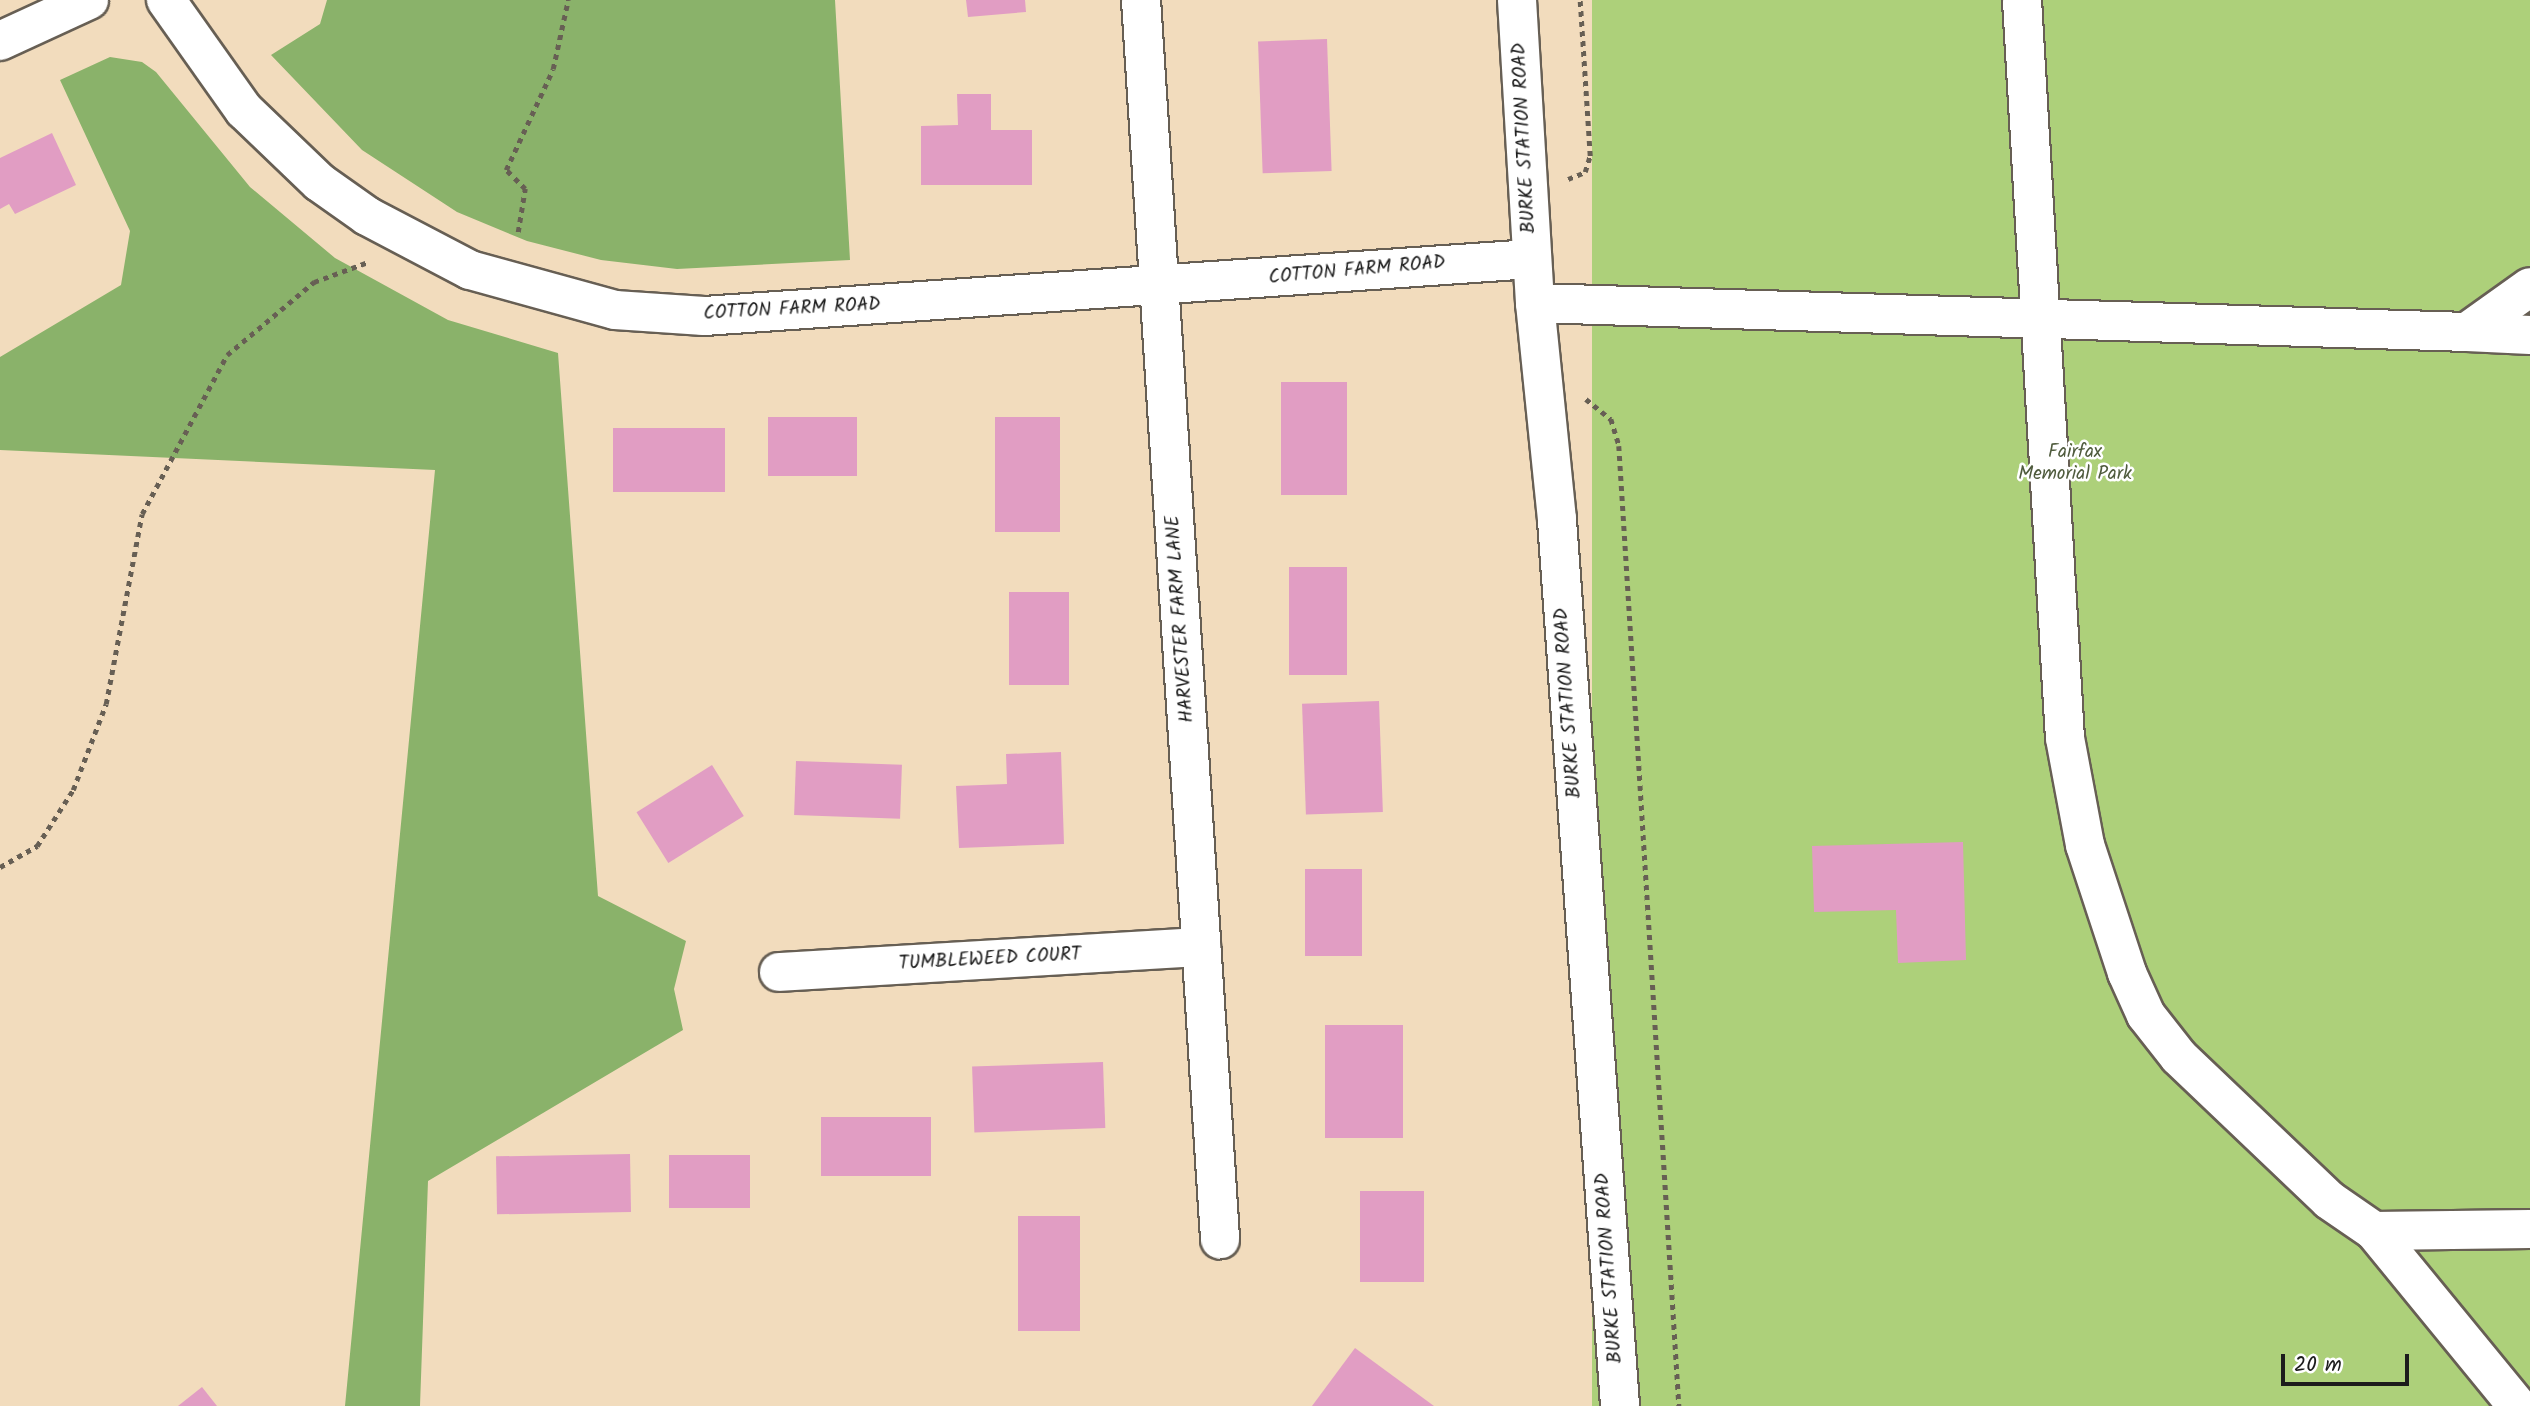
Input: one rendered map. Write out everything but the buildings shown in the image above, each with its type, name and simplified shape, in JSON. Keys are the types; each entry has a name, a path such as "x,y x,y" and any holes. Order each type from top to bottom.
{"street":[{"path":"0,41 89,0"},
{"name":"COTTON FARM ROAD","path":"166,0 244,110 319,182 414,245 526,290 615,310 704,316 1160,288 1532,259"},
{"name":"HARVESTER FARM LANE","path":"1141,0 1220,1239"},
{"name":"BURKE STATION ROAD","path":"1517,0 1535,303 1544,391 1620,1406"},
{"path":"2022,0 2068,761 2085,845 2127,973 2146,1015 2179,1057 2329,1200 2374,1231 2516,1406"},
{"path":"2467,332 2530,288"},
{"path":"1535,303 2043,317 2135,327 2530,335"},
{"name":"TUMBLEWEED COURT","path":"779,972 1201,947"},
{"path":"2374,1231 2530,1229"}],"path":[{"path":"518,232 525,189 506,170 553,69 568,0"},
{"path":"1528,191 1589,167 1580,0"},
{"path":"0,867 37,846 72,790 106,704 142,514 227,355 314,282 414,245"},
{"path":"1544,391 1594,404 1611,419 1619,446 1679,1406"}],"green space":[{"path":"327,0 835,0 850,260 677,269 601,260 527,241 457,212 362,150 271,55 320,24"},
{"name":"Fairfax Memorial Park","path":"1592,0 2530,0 2530,1406 1592,1406"},
{"path":"110,57 142,62 156,72 250,187 335,258 448,320 558,353 598,896 686,941 674,989 683,1030 428,1181 420,1406 345,1406 435,470 0,450 0,357 121,285 130,231 60,80"}]}
